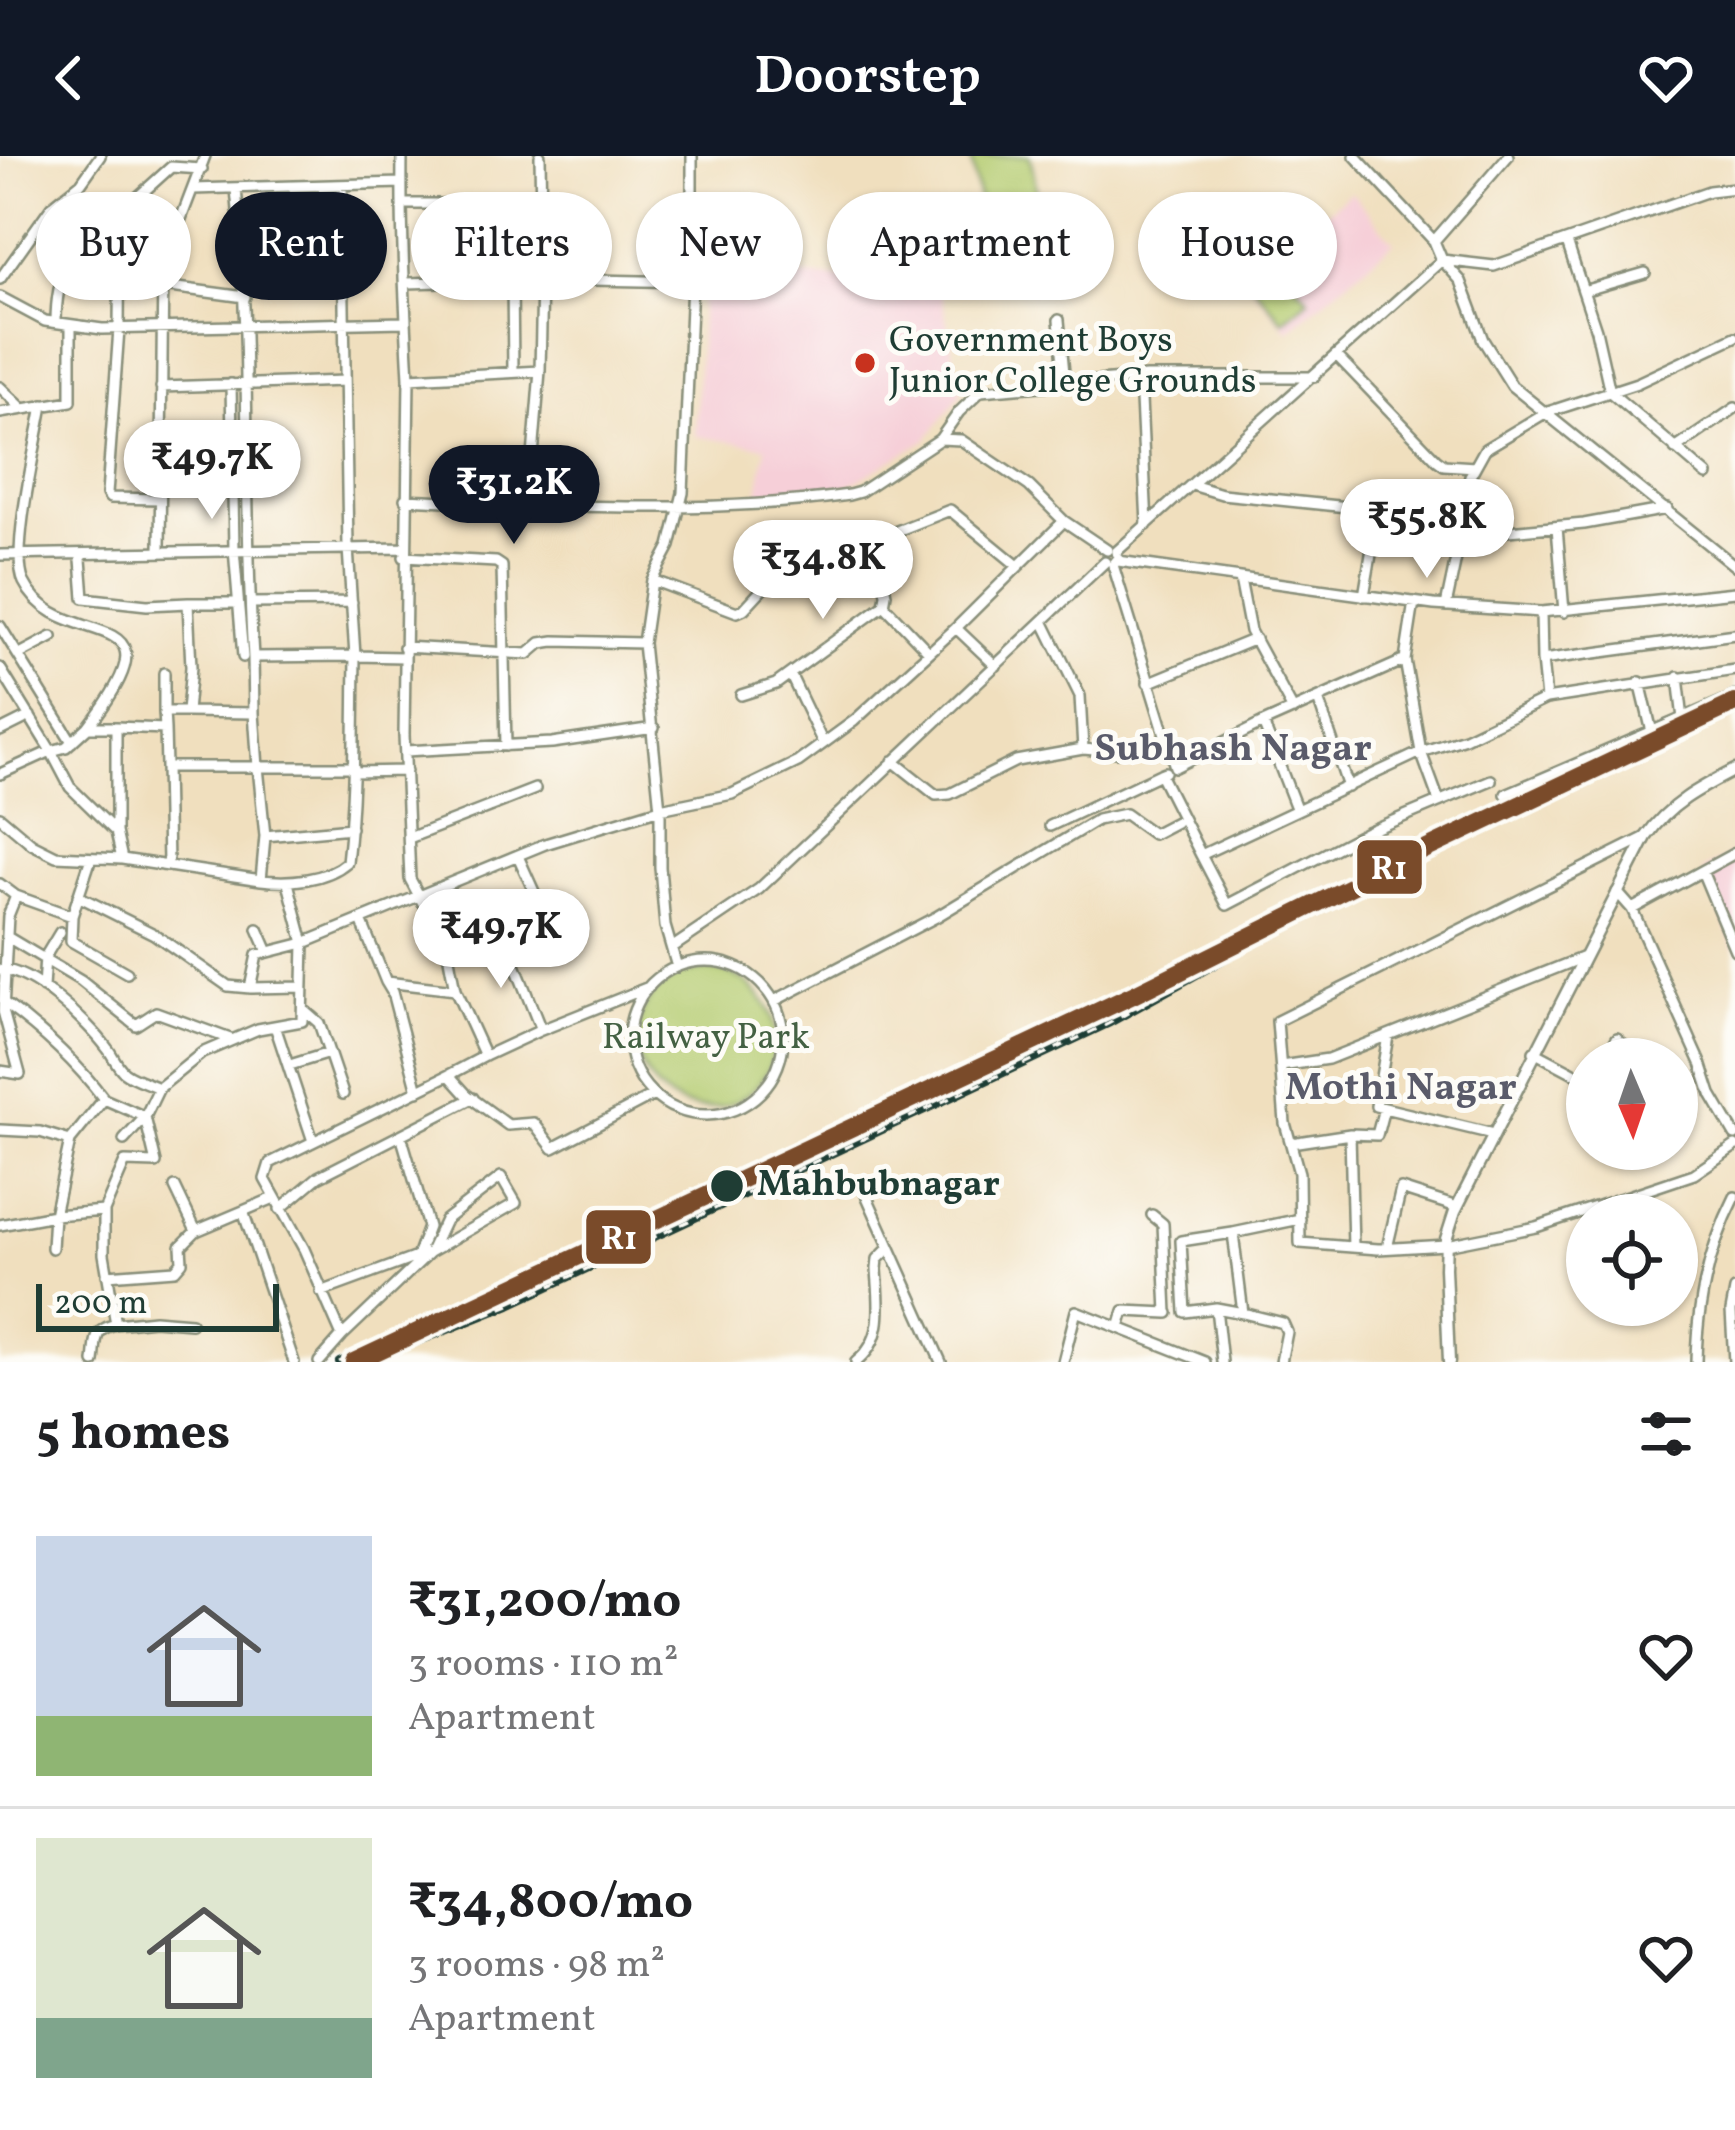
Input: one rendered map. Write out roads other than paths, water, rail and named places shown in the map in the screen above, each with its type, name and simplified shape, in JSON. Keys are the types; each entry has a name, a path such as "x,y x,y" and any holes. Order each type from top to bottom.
{"main road":[{"path":"1449,1362 1446,1245 1457,1207 1646,837 1688,795 1735,770"}],"street":[{"path":"0,279 51,207 81,183 100,156"},
{"path":"191,194 205,156"},
{"path":"402,156 409,378 404,652 410,879 448,952 455,990 485,1056"},
{"path":"540,156 540,192"},
{"path":"692,156 692,192"},
{"path":"1355,156 1434,241 1442,260 1468,293 1493,358 1512,386 1735,566"},
{"path":"1434,241 1508,156"},
{"path":"160,499 110,498 107,494 119,329 120,213 172,162 202,169"},
{"path":"193,189 402,183"},
{"path":"342,186 342,192"},
{"path":"673,947 759,889 1147,525 1442,260 1494,266 1709,191 1735,188"},
{"path":"403,204 411,204"},
{"path":"1567,242 1610,392 1707,475"},
{"path":"1583,291 1645,273"},
{"path":"407,283 411,283"},
{"path":"0,297 56,322 119,329 404,322"},
{"path":"56,300 56,322"},
{"path":"160,550 163,300"},
{"path":"245,300 248,657"},
{"path":"0,817 32,844 56,856 168,864 288,883 347,862 355,656 344,300"},
{"path":"512,300 513,372"},
{"path":"529,505 541,371 542,300"},
{"path":"677,967 665,926 654,728 643,643 652,580 670,546 681,508 691,300"},
{"path":"1059,320 1066,384"},
{"path":"0,413 73,399 71,325"},
{"path":"1445,606 1475,467 1485,449 1545,413 1610,392 1735,337"},
{"path":"1336,356 1437,460 1444,465 1475,467"},
{"path":"409,378 541,371"},
{"path":"405,499 681,508 776,505 860,492 940,439 981,391 1140,378 1314,377"},
{"path":"1140,378 1147,525"},
{"path":"161,387 345,381"},
{"path":"231,384 236,603 254,713 265,836 261,880"},
{"path":"0,387 23,410"},
{"path":"0,774 72,742 88,727 119,686 127,652 123,643 86,622 68,622 24,583 19,554 43,405"},
{"path":"1676,449 1735,408"},
{"path":"940,439 961,440 1029,486 1112,558 1364,596 1541,612 1735,592"},
{"path":"160,482 248,479"},
{"path":"1192,485 1222,494 1378,507 1508,531 1666,509"},
{"path":"1364,596 1378,507"},
{"path":"652,580 736,612 780,570 950,510 1018,566"},
{"path":"250,988 257,955 422,901 518,856 660,809 732,794 798,762 956,628 1064,521"},
{"path":"1557,527 1564,612"},
{"path":"741,695 764,691 884,605 876,539"},
{"path":"0,556 348,548 496,562 502,566 506,746"},
{"path":"1112,558 1175,767"},
{"path":"82,559 84,598 147,605 236,603"},
{"path":"1240,579 1255,639 1293,710"},
{"path":"251,603 352,602"},
{"path":"1414,602 1405,660 1420,752 1439,801"},
{"path":"187,712 188,604"},
{"path":"884,605 929,652"},
{"path":"1541,612 1546,699"},
{"path":"1044,623 1080,696 1083,748"},
{"path":"0,626 72,742"},
{"path":"956,628 996,666"},
{"path":"1542,660 1735,634"},
{"path":"18,655 52,637"},
{"path":"1148,682 1255,639"},
{"path":"248,657 528,654 554,641 643,643"},
{"path":"1050,826 1405,660"},
{"path":"0,668 70,787 116,832"},
{"path":"1201,855 1296,808 1546,699 1735,670"},
{"path":"164,673 168,864"},
{"path":"790,674 823,743"},
{"path":"1678,677 1682,719"},
{"path":"1640,682 1652,732"},
{"path":"1506,794 1735,696"},
{"path":"1318,699 1348,787"},
{"path":"164,712 254,713"},
{"path":"0,731 30,716"},
{"path":"1263,723 1296,808"},
{"path":"88,727 165,729"},
{"path":"116,727 116,832 122,859"},
{"path":"405,751 506,746 654,728"},
{"path":"893,761 936,795 950,794 1016,761 1083,748 1118,752"},
{"path":"166,767 406,771"},
{"path":"1160,774 1228,905 1286,872 1490,780"},
{"path":"409,838 535,789"},
{"path":"774,1001 936,917 1096,820 1124,814 1153,834 1176,822"},
{"path":"265,836 351,828"},
{"path":"1646,837 1277,1021 1291,1143 1300,1173 1300,1244 1446,1245 1536,1227 1694,1174 1735,1146"},
{"path":"1632,909 1735,853"},
{"path":"448,952 541,905 518,856"},
{"path":"91,858 72,916 71,941 127,973"},
{"path":"1702,871 1735,950"},
{"path":"124,1140 145,1117 159,1088 202,1054 275,1026 300,1022 304,943 288,883"},
{"path":"0,884 16,896 72,916"},
{"path":"1617,892 1632,909 1711,1094 1735,1136"},
{"path":"0,1071 20,1074 2,1009 9,938 4,916 16,896"},
{"path":"78,896 154,934 228,986 301,987"},
{"path":"362,920 392,992 418,1091"},
{"path":"500,927 542,1030"},
{"path":"258,929 268,952"},
{"path":"43,988 45,960 60,932"},
{"path":"9,938 81,981 136,1025 156,1012 233,1040"},
{"path":"1281,1066 1328,1059 1584,957"},
{"path":"342,1336 304,1249 274,1198 264,1174 269,1163 485,1056 695,962 732,966 749,974 774,1001 783,1046 778,1068 754,1099 718,1114 699,1115 654,1095 630,1053 629,1030 649,986"},
{"path":"4,969 43,988 109,1050 125,1073 159,1088"},
{"path":"386,982 455,990"},
{"path":"2,1009 32,1023 104,1099 145,1117"},
{"path":"303,1009 319,1023 343,1094"},
{"path":"275,1026 313,1142"},
{"path":"1388,1036 1376,1106 1493,1134"},
{"path":"1534,1052 1566,1068"},
{"path":"290,1065 329,1053"},
{"path":"449,1075 508,1125 534,1123 554,1148"},
{"path":"539,1156 654,1095"},
{"path":"280,1209 318,1177 473,1098"},
{"path":"52,1248 70,1141 104,1099"},
{"path":"1291,1143 1351,1134 1377,1136 1384,1108"},
{"path":"116,1324 107,1275 104,1210 125,1162 156,1163 145,1117"},
{"path":"0,1130 40,1132 70,1141"},
{"path":"1351,1134 1353,1247"},
{"path":"401,1135 428,1227 417,1257"},
{"path":"319,1362 430,1252 445,1220 501,1177 516,1203 430,1252 321,1292"},
{"path":"175,1186 196,1231"},
{"path":"1384,1187 1457,1207"},
{"path":"862,1188 941,1362"},
{"path":"1387,1248 1401,1189"},
{"path":"1696,1362 1705,1281 1735,1197"},
{"path":"107,1275 175,1270 182,1262 181,1246 196,1231 274,1198"},
{"path":"0,1225 104,1210"},
{"path":"244,1214 294,1362"},
{"path":"1152,1215 1163,1224 1167,1313"},
{"path":"1185,1312 1181,1241 1300,1219"},
{"path":"1233,1233 1243,1313"},
{"path":"856,1362 868,1353 878,1334 878,1259 888,1249"},
{"path":"1734,1362 1731,1311 1735,1290"},
{"path":"1119,1328 1124,1311 1216,1308 1243,1313 1283,1323 1287,1332 1281,1362"},
{"path":"1216,1308 1222,1362"},
{"path":"1063,1362 1076,1311 1205,1362"},
{"path":"94,1362 96,1334 101,1328 191,1323"}],"railway":[{"path":"368,1362 510,1305 1108,1024 1414,855"},
{"path":"421,1323 1070,1018 1135,994"},
{"path":"339,1362 383,1341"}],"place":[{"name":"Government Boys Junior College Grounds","path":"865,363"},
{"name":"Mahbubnagar","path":"727,1186"}],"district":[{"name":"Subhash Nagar","path":"1233,750"},
{"name":"Mothi Nagar","path":"1401,1089"}],"park label":[{"name":"Railway Park","path":"706,1039"}]}
